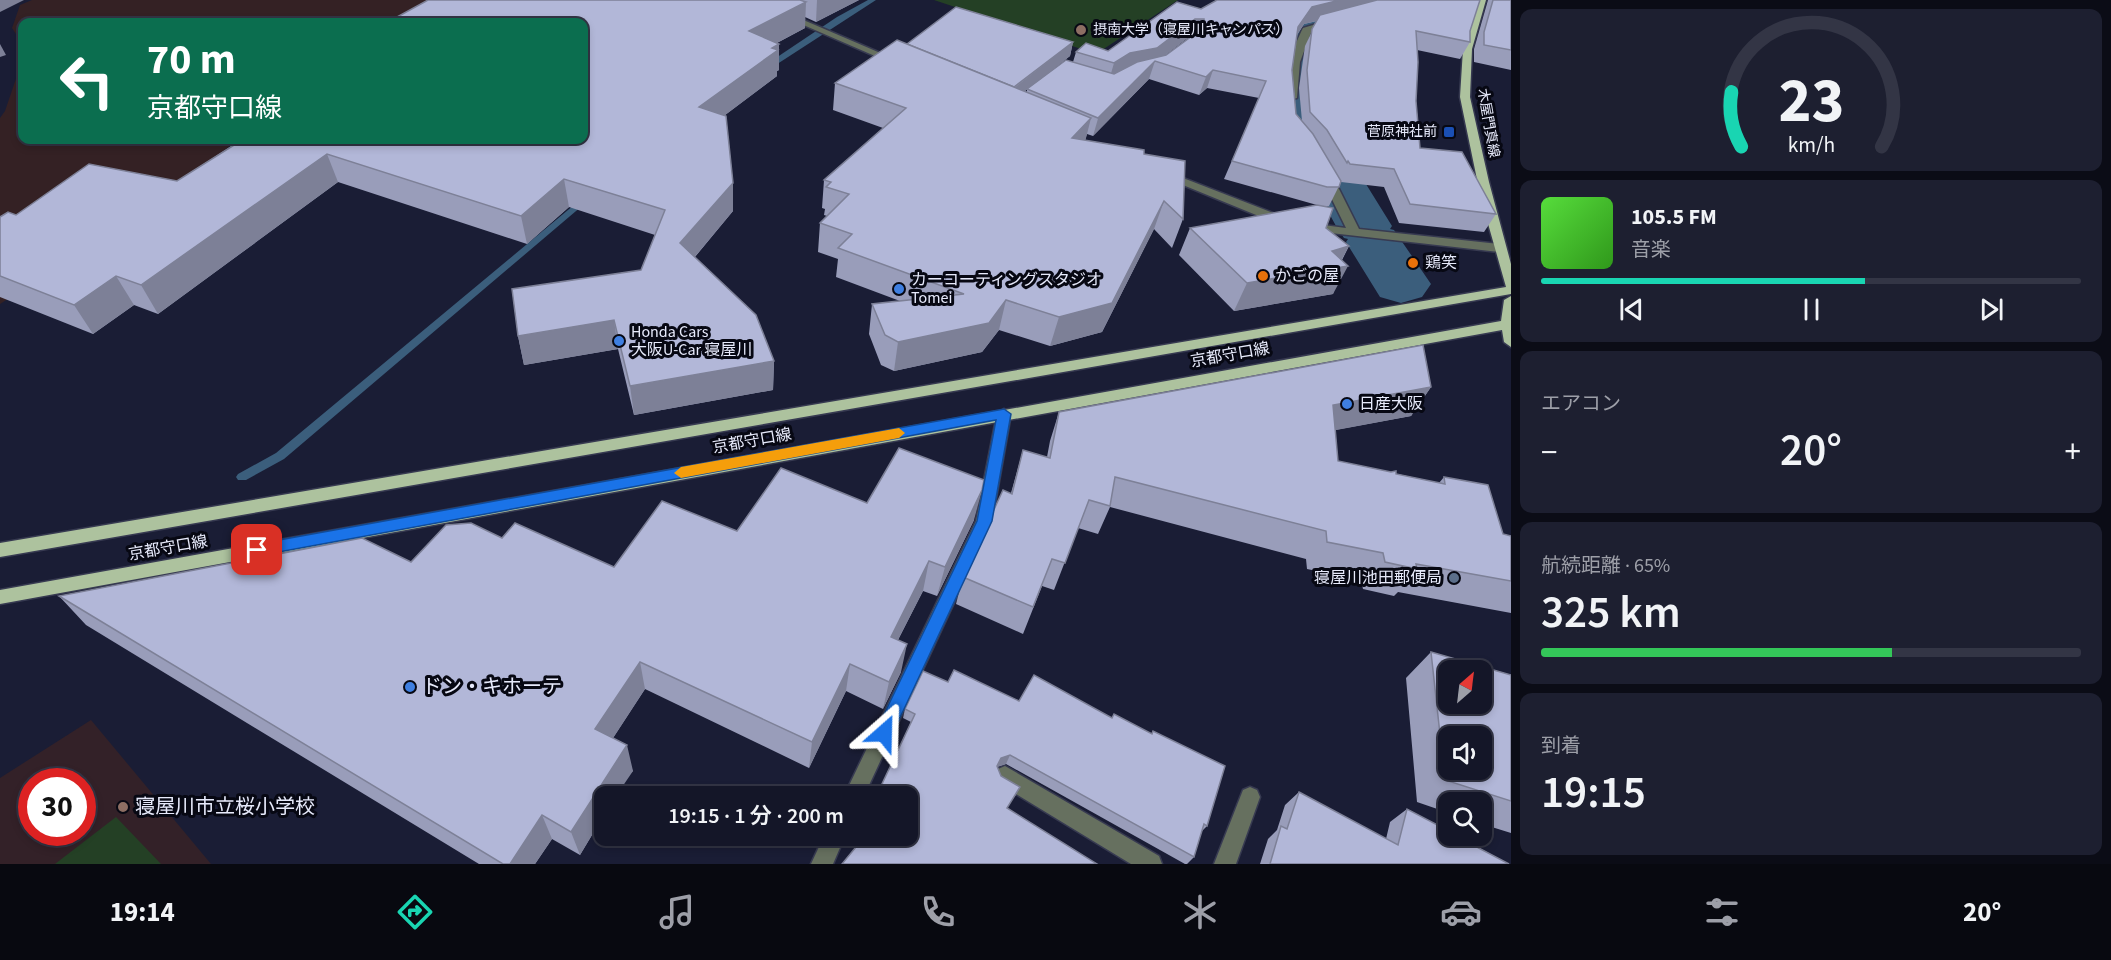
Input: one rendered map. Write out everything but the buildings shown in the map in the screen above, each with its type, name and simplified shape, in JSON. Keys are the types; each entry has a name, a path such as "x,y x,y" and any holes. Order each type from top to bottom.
{"main road":[{"name":"木屋門真線","path":"1482,0 1475,17 1464,82 1473,140 1488,210 1511,285"},
{"name":"京都守口線","path":"0,550 1511,290"},
{"path":"1511,300 1509,324 1511,342"},
{"name":"京都守口線","path":"0,597 1509,324"}],"street":[{"path":"750,0 903,65"},
{"path":"1293,110 1292,88 1298,45 1308,28 1342,20"},
{"path":"1153,168 1284,222 1315,229 1354,231 1499,248"},
{"path":"1322,169 1354,231"},
{"path":"859,786 984,521 1004,414"},
{"path":"1005,776 1151,864"},
{"path":"1226,864 1250,797"},
{"path":"822,864 830,846"}],"shaded area":[{"path":"32,0 455,0 424,18 18,18 18,37 12,28 20,5"},
{"path":"18,73 18,144 232,144 95,256 77,254 0,304 0,118 5,111"},
{"name":"寝屋川市立桜小学校","path":"91,720 211,864 0,864 0,778"}],"green space":[{"name":"摂南大学（寝屋川キャンパス）","path":"934,0 1178,0 1096,54"},
{"path":"116,817 161,864 55,864 78,846 96,846 96,832"}],"waterway":[{"path":"765,68 873,0"},
{"path":"1364,226 1301,118 1298,91 1300,61 1309,36 1354,21 1445,0"},
{"path":"242,477 280,456 586,198"},
{"path":"1374,242 1401,284"}],"slow traffic":[{"path":"681,473 899,433"}],"place":[{"name":"摂南大学（寝屋川キャンパス）","path":"1081,30"},
{"name":"菅原神社前","path":"1449,132"},
{"name":"鶏笑","path":"1413,263"},
{"name":"かごの屋","path":"1263,276"},
{"name":"カーコーティングスタジオ Tomei","path":"899,289"},
{"name":"Honda Cars 大阪U-Car 寝屋川","path":"619,341"},
{"name":"日産大阪","path":"1347,404"},
{"name":"寝屋川池田郵便局","path":"1454,578"},
{"name":"ドン・キホーテ","path":"410,687"},
{"name":"寝屋川市立桜小学校","path":"123,807"}],"route":[{"path":"257,550 1004,414 984,521 884,733"}]}
